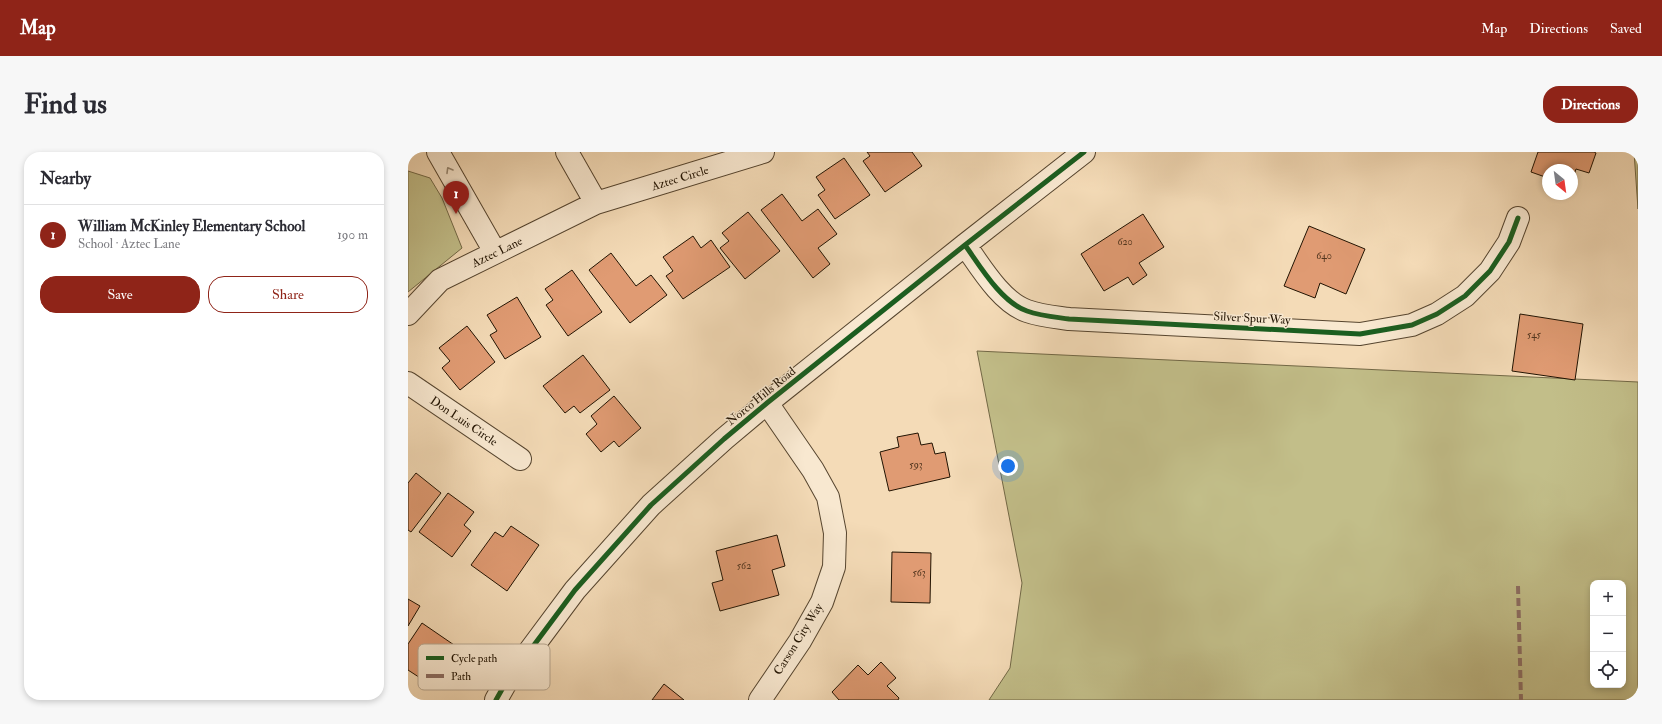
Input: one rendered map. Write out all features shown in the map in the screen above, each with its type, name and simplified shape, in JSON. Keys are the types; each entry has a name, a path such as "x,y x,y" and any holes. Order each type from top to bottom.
{"street":[{"path":"438,152 495,252"},
{"path":"567,152 596,203"},
{"name":"Aztec Circle","path":"596,203 763,152"},
{"name":"Norco Hills Road","path":"535,644 575,590 651,505 724,439 965,245 1084,152"},
{"name":"Aztec Lane","path":"408,314 440,280 596,203"},
{"name":"Silver Spur Way","path":"965,245 988,277 1008,300 1025,311 1043,316 1069,319 1360,334 1412,325 1437,314 1465,296 1490,271 1509,242 1518,218"},
{"name":"Don Luis Circle","path":"408,383 520,459"},
{"name":"Carson City Way","path":"760,700 800,640 822,602 834,567 835,533 828,497 813,470 767,403"},
{"name":"Norco Hills Road","path":"496,700 502,690"}],"shaded area":[{"path":"1634,152 1638,152 1638,209"},
{"path":"408,171 430,178 442,198 462,248 408,292"},
{"path":"977,351 1638,382 1638,700 989,700 1010,668 1022,583"}],"building":[{"path":"867,152 912,152 922,166 885,192 863,161 870,156"},
{"path":"1538,152 1596,153 1589,173 1578,170 1578,164 1542,164 1542,176 1531,172"},
{"path":"844,158 870,195 835,219 818,195 825,190 816,177"},
{"path":"782,194 802,221 818,209 837,234 818,248 830,264 813,278 761,210"},
{"path":"748,212 780,251 745,279 720,248 729,241 722,233"},
{"path":"1143,214 1164,247 1139,263 1147,275 1133,285 1128,277 1104,291 1081,254"},
{"path":"1309,226 1365,249 1346,294 1320,283 1315,298 1284,286"},
{"path":"693,236 701,248 711,240 730,267 683,299 666,276 673,271 663,257"},
{"path":"611,253 636,286 651,275 667,295 630,323 589,270"},
{"path":"572,270 602,312 568,336 546,305 553,300 545,289"},
{"path":"517,297 541,337 505,359 490,335 497,331 487,315"},
{"path":"1520,314 1583,324 1575,380 1512,371"},
{"path":"467,326 495,362 460,390 442,368 450,361 439,348"},
{"path":"583,355 610,390 580,413 574,406 565,413 543,386"},
{"path":"614,396 641,428 619,447 614,441 601,452 586,434 597,424 591,416"},
{"path":"918,433 921,445 932,443 935,454 945,452 950,477 889,491 880,452 899,447 897,437"},
{"path":"416,473 441,493 411,532 408,530 408,483"},
{"path":"448,493 474,512 464,525 471,531 452,557 419,532"},
{"path":"511,526 539,545 507,591 471,565 495,532 503,537"},
{"path":"777,535 785,566 772,570 779,595 720,611 712,583 723,580 716,551"},
{"path":"892,552 931,553 930,603 891,602"},
{"path":"408,599 420,606 408,626"},
{"path":"422,623 453,644 418,644 418,677 408,670 408,644"},
{"path":"881,662 896,678 887,686 899,698 898,700 839,700 832,692 858,665 868,675"},
{"path":"664,684 684,700 652,700"}],"marked path":[{"path":"1518,586 1521,700"}],"cycle path":[{"path":"535,644 575,590 651,505 724,439 965,245 1084,152"},
{"path":"965,245 984,273 1008,300 1027,311 1038,314 1069,319 1360,334 1412,325 1437,314 1465,296 1490,271 1509,242 1518,218"},
{"path":"496,700 502,690"}],"place":[{"name":"William McKinley Elementary School","path":"456,214"}]}
